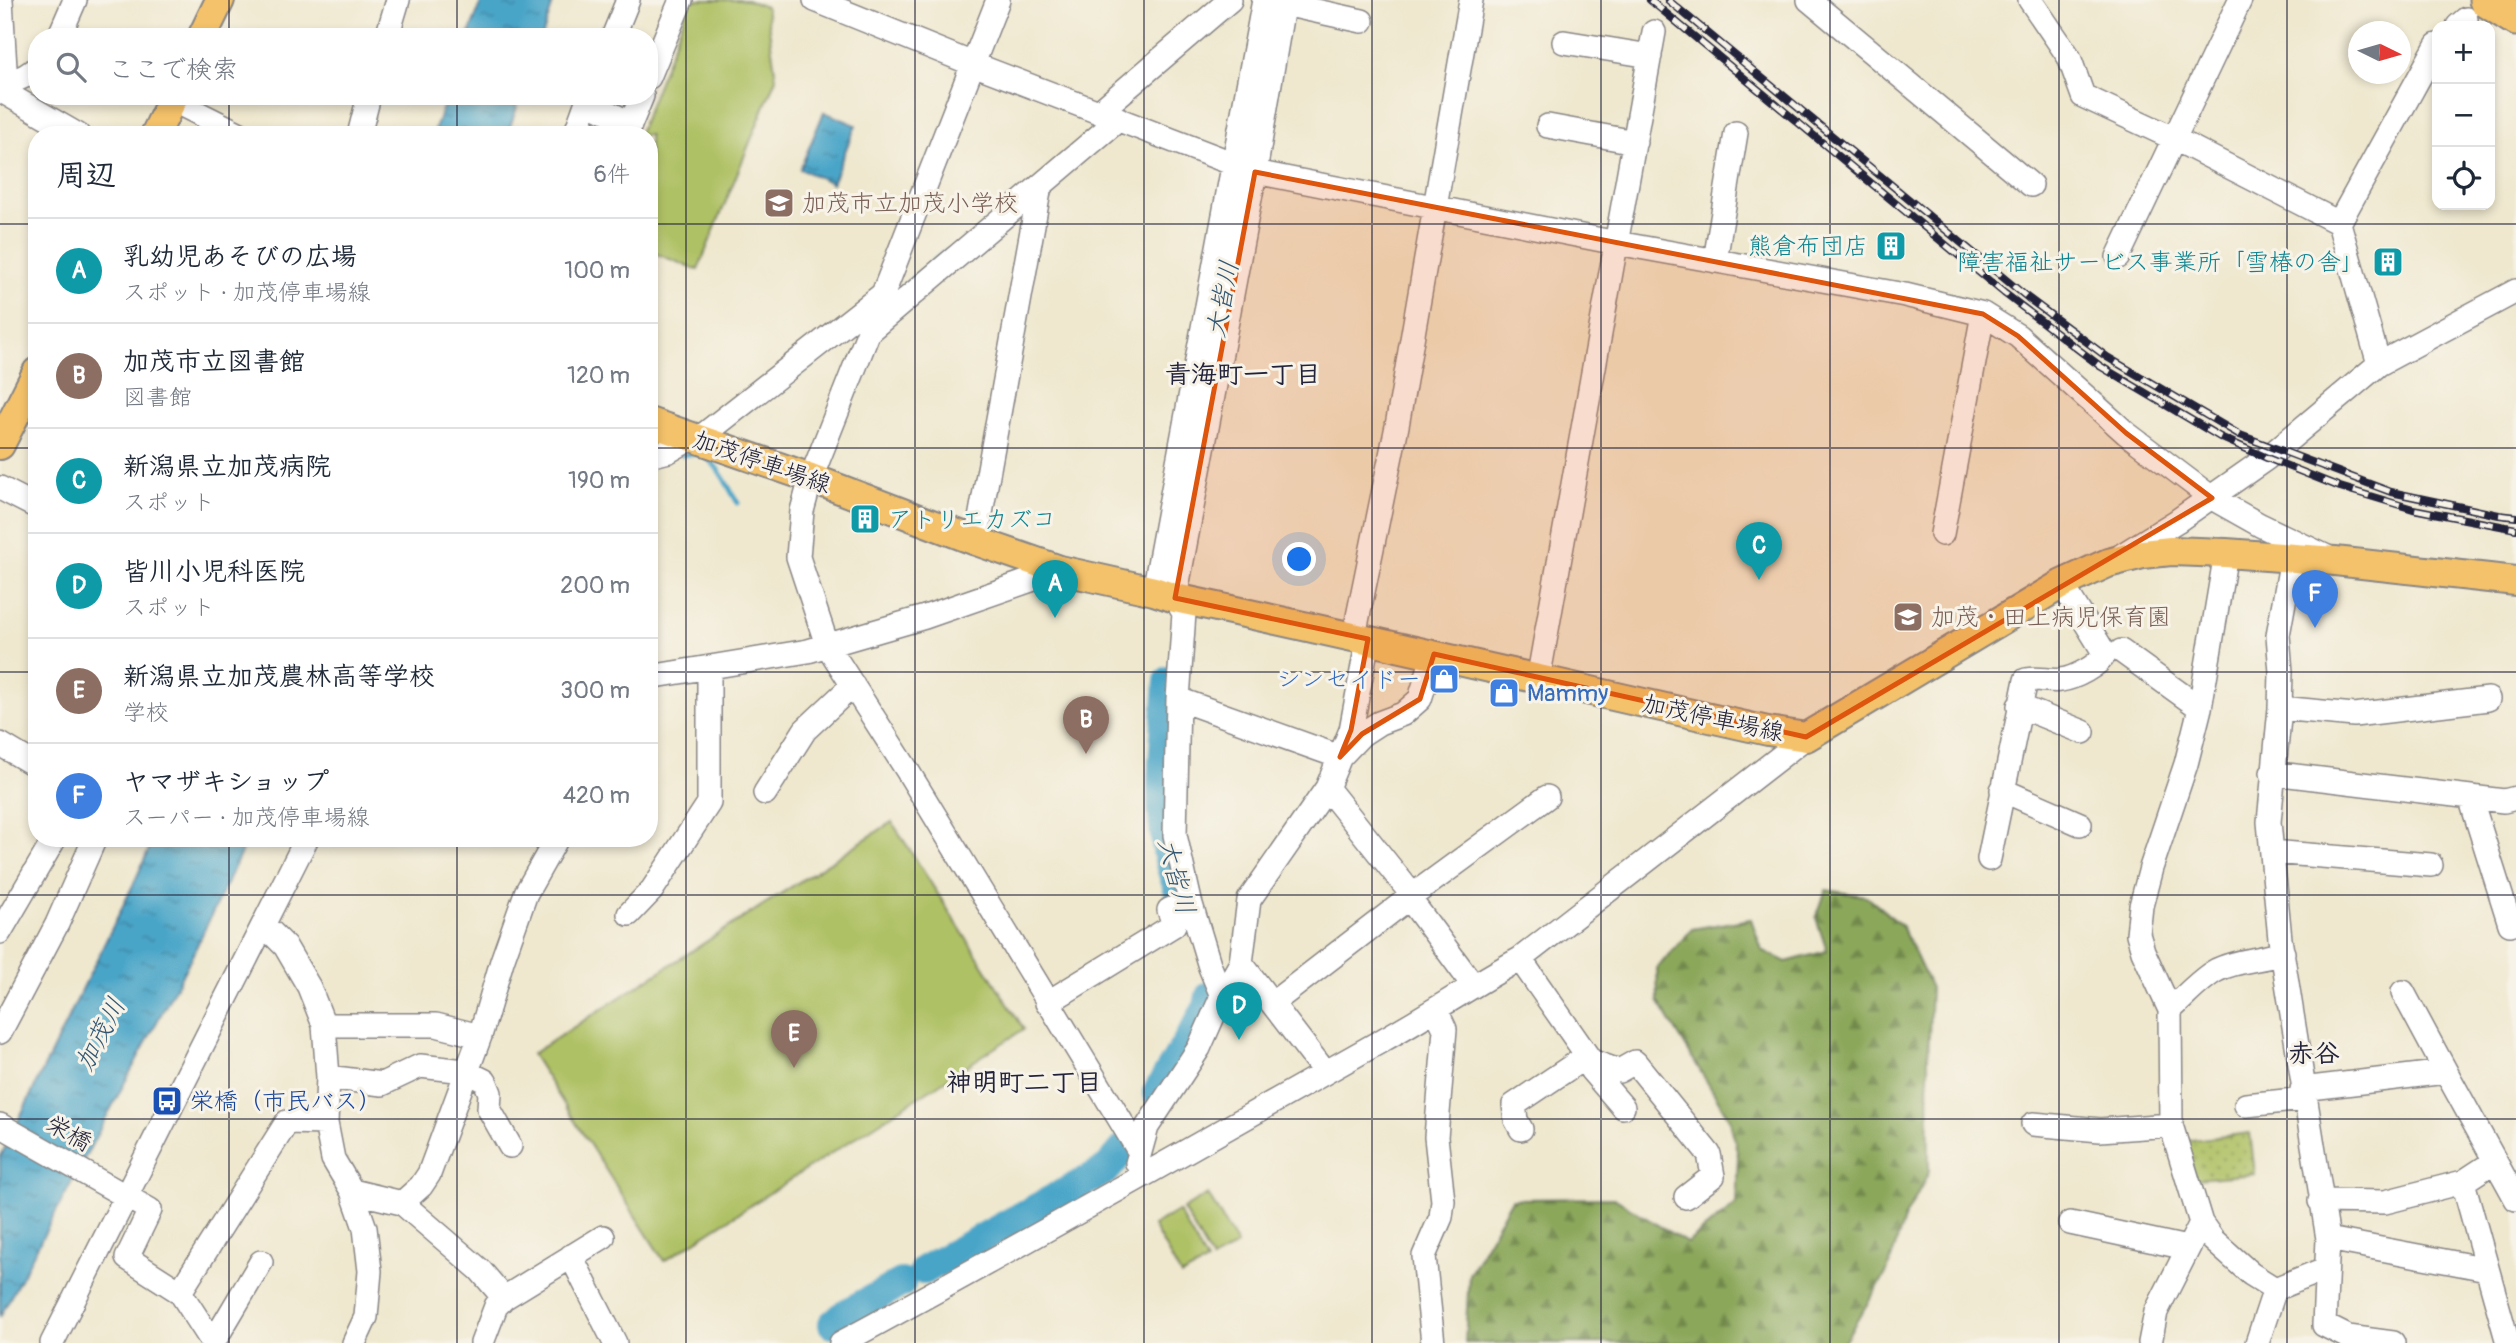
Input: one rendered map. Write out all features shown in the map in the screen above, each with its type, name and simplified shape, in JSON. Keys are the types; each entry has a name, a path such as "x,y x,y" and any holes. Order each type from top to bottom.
{"highway":[{"path":"2470,15 2516,19"}],"main road":[{"path":"206,28 220,0"},
{"path":"159,126 170,105"},
{"path":"0,445 28,390"},
{"name":"加茂停車場線","path":"658,425 811,478 1060,570 1361,637 1538,680 1806,737 2062,584 2108,563 2143,554 2171,551 2225,553 2335,561 2516,581"}],"street":[{"path":"1,0 2,87"},
{"path":"64,28 75,0"},
{"path":"390,28 398,0"},
{"path":"617,28 628,0"},
{"path":"658,55 681,0"},
{"path":"815,0 1255,172 1617,243 1905,295 1983,314 2018,336 2126,433 2212,498 2260,525 2335,561"},
{"path":"998,0 811,478 802,511 798,557 827,645 1139,1151"},
{"path":"871,327 1040,186 1230,0"},
{"path":"1133,1183 1147,1127 1199,1048 1222,996 1241,962 1249,900 1327,788 1351,730 1361,637 1471,0"},
{"path":"1809,0 2031,185"},
{"path":"2030,0 2069,57 2083,96 2173,138 2339,223"},
{"path":"2118,257 2240,0"},
{"path":"1277,1 1362,21"},
{"path":"1165,594 1233,165 1277,1"},
{"path":"1165,594 1255,172 1277,1"},
{"path":"1538,680 1654,32"},
{"path":"1564,43 1650,56"},
{"path":"2379,364 2339,223 2432,53"},
{"path":"2,87 28,73"},
{"path":"2,87 28,103"},
{"path":"30,105 64,126"},
{"path":"186,105 225,126"},
{"path":"361,126 367,105"},
{"path":"578,126 586,105"},
{"path":"596,105 624,126"},
{"path":"629,126 638,105"},
{"path":"1548,126 1636,142"},
{"path":"1715,261 1736,133"},
{"path":"976,541 1040,186"},
{"path":"2108,563 2212,498 2278,450 2379,364 2516,291"},
{"path":"658,454 694,439 883,294"},
{"path":"1942,534 1983,314"},
{"path":"0,488 28,502"},
{"path":"2225,553 2200,708 2186,764 2151,868 2141,906 2138,934 2170,1010 2171,1125 2201,1223 2213,1240 2251,1274 2275,1289"},
{"path":"2292,558 2278,635 2280,708 2269,822 2283,953 2303,1094 2328,1239 2324,1325 2348,1337 2393,1343"},
{"path":"658,676 808,651 925,617 1060,570"},
{"path":"1989,859 2026,680 2060,680 2076,676 2105,654 2062,584"},
{"path":"1165,594 1184,613 1178,699 1175,835 1190,901 1210,967 1222,996"},
{"path":"2121,651 2200,708"},
{"path":"1340,757 1362,734 1403,713 1420,699 1434,654"},
{"path":"629,914 652,890 709,803 709,669"},
{"path":"765,793 805,730 853,685"},
{"path":"1178,699 1340,757"},
{"path":"2280,708 2354,715 2488,699"},
{"path":"2020,706 2082,732"},
{"path":"841,1343 1133,1183 1520,959 1806,737"},
{"path":"0,744 28,761"},
{"path":"2272,773 2504,801 2516,798"},
{"path":"1327,788 1411,897 1473,985"},
{"path":"2002,790 2080,824"},
{"path":"1283,995 1548,797"},
{"path":"2470,797 2510,924 2516,922"},
{"path":"0,932 50,847"},
{"path":"0,1032 57,923 91,847"},
{"path":"52,1343 119,1192 264,925 303,847"},
{"path":"402,1203 421,1186 429,1174 480,1036 526,893 552,847"},
{"path":"2272,852 2431,865"},
{"path":"1047,1003 1174,925 1169,910 1190,901"},
{"path":"264,925 285,946 309,987 324,1026 328,1077 326,1123 333,1159 352,1191 365,1228 370,1271 366,1317 354,1343"},
{"path":"2170,1010 2215,971 2236,962 2283,953"},
{"path":"1520,959 1589,1059 1591,1070 1623,1107"},
{"path":"1241,962 1324,1071"},
{"path":"2403,992 2516,1199"},
{"path":"1433,1343 1424,1256 1441,1217 1443,1202 1436,1137 1445,1029 1436,1010"},
{"path":"324,1026 436,1025 480,1036"},
{"path":"1521,1129 1516,1120 1514,1105 1589,1059"},
{"path":"1589,1059 1619,1071 1635,1062 1709,1154 1713,1176 1686,1197"},
{"path":"328,1077 382,1084 420,1066 465,1071 485,1081 490,1093 489,1109 510,1146"},
{"path":"2246,1105 2446,1072"},
{"path":"261,1262 213,1343 180,1293 287,1122 326,1123"},
{"name":"栄橋","path":"0,1125 150,1210 127,1258 180,1293"},
{"path":"2034,1125 2100,1130 2171,1125"},
{"path":"2320,1201 2385,1202 2463,1182 2495,1161"},
{"path":"2463,1182 2508,1343"},
{"path":"352,1191 402,1203 480,1270 504,1298"},
{"path":"2070,1223 2187,1248"},
{"path":"2150,1343 2156,1312 2201,1223"},
{"path":"482,1343 496,1306 504,1298 603,1237"},
{"path":"2328,1239 2487,1269"},
{"path":"572,1256 615,1343"},
{"path":"2257,1343 2275,1289 2325,1269"}],"highlighted area":[{"path":"1255,172 1983,314 2018,336 2126,433 2212,498 1806,737 1434,654 1420,699 1362,734 1340,757 1351,730 1368,639 1175,598"}],"green space":[{"path":"691,0 747,0 766,7 776,78 698,270 658,254 658,126 642,126 650,105 658,105 658,84"},
{"path":"892,822 1024,1029 664,1261 532,1054"},
{"path":"1826,890 1866,896 1902,926 1931,988 1928,1060 1929,1172 1904,1219 1887,1272 1843,1343 1465,1343 1469,1274 1512,1199 1614,1198 1687,1243 1736,1204 1738,1156 1730,1120 1658,1001 1657,968 1692,929 1751,919 1762,950 1786,962 1827,951 1816,918"},
{"path":"2250,1133 2255,1174 2196,1179 2183,1141"},
{"path":"1208,1194 1237,1245 1212,1260 1183,1209"},
{"path":"1178,1211 1207,1262 1181,1276 1153,1226"}],"water":[{"path":"482,0 554,0 545,28 471,28"},
{"path":"444,105 518,105 510,126 436,126"},
{"path":"824,112 856,125 832,183 800,169"},
{"name":"加茂川","path":"150,847 244,847 191,958 0,1317 0,1158"}],"waterway":[{"path":"892,296 946,251"},
{"path":"683,455 694,454 710,461 738,503"},
{"name":"大皆川","path":"1169,681 1163,813 1168,856 1181,898"},
{"path":"2258,810 2262,775"},
{"name":"大皆川","path":"1157,1093 1208,1007 1210,996"},
{"name":"大皆川","path":"924,1270 1106,1170 1125,1148"},
{"name":"大皆川","path":"833,1324 845,1314 901,1283"}],"railway":[{"path":"1650,0 2004,293 2100,366 2220,437 2340,487 2413,509 2516,529"},
{"path":"1668,0 2028,298 2107,357 2240,435 2391,492 2516,517"}],"place":[{"name":"加茂市立加茂小学校","path":"779,203"},
{"name":"熊倉布団店","path":"1891,246"},
{"name":"障害福祉サービス事業所「雪椿の舎」","path":"2388,262"},
{"name":"アトリエカズコ","path":"865,519"},
{"name":"新潟県立加茂病院","path":"1759,580"},
{"name":"加茂・田上病児保育園","path":"1908,617"},
{"name":"乳幼児あそびの広場","path":"1055,618"},
{"name":"ヤマザキショップ","path":"2315,628"},
{"name":"シンセイドー","path":"1444,679"},
{"name":"Mammy","path":"1504,693"},
{"name":"加茂市立図書館","path":"1086,754"},
{"name":"皆川小児科医院","path":"1239,1040"},
{"name":"新潟県立加茂農林高等学校","path":"794,1068"},
{"name":"栄橋（市民バス）","path":"167,1101"}],"district":[{"name":"青海町一丁目","path":"1243,374"},
{"name":"赤谷","path":"2314,1053"},
{"name":"神明町二丁目","path":"1024,1082"}]}
